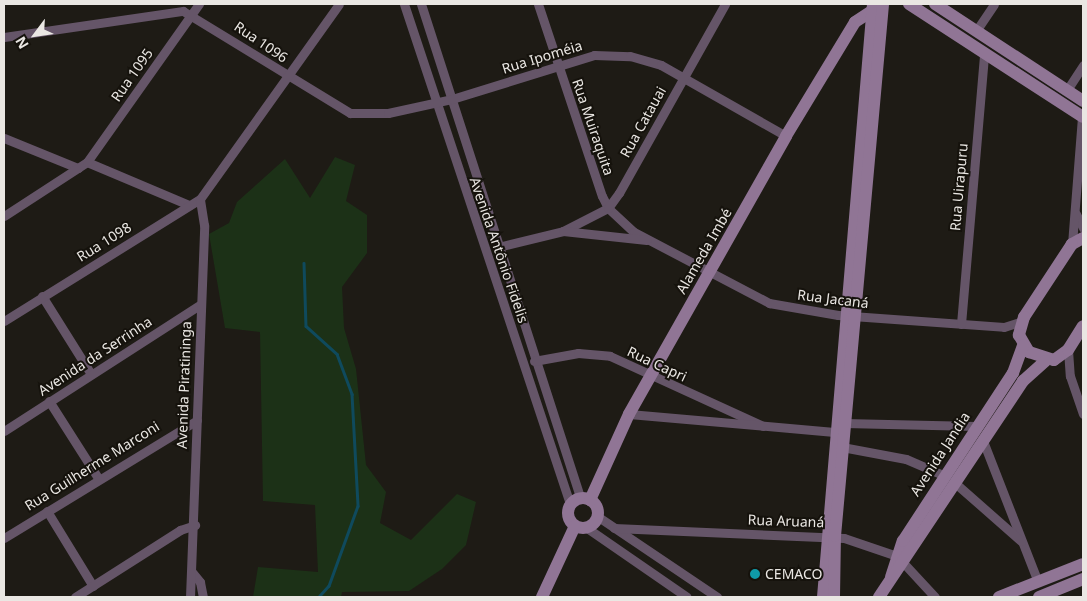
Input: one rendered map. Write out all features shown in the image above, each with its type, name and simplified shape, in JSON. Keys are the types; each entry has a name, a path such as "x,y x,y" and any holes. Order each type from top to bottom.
{"street":[{"name":"Rua 1095","path":"87,162 199,4"},
{"path":"288,76 339,4"},
{"name":"Avenida Antônio Fidelis","path":"404,4 435,102 580,501"},
{"name":"Avenida Antônio Fidelis","path":"421,4 580,501"},
{"name":"Rua Muiraquita","path":"538,4 608,208"},
{"name":"Rua Catauai","path":"608,208 684,78 724,4"},
{"name":"Alameda Imbé","path":"580,501 786,136 855,22 861,4"},
{"path":"834,597 830,536 834,432 883,4"},
{"path":"909,4 1082,117 1076,213 1078,241 1022,321"},
{"path":"935,4 1083,101"},
{"path":"976,31 994,4"},
{"path":"823,597 844,423 848,316 872,8"},
{"name":"Alameda Imbé","path":"855,22 872,8"},
{"name":"Rua 1096","path":"4,37 171,11 193,13 288,76 350,113"},
{"name":"Rua Uirapuru","path":"961,324 984,53"},
{"name":"Rua Ipoméia","path":"350,113 388,113 452,99 594,55 630,56 660,65 786,136"},
{"path":"1067,90 1083,66"},
{"name":"Rua 1098","path":"4,321 200,199 288,76"},
{"path":"4,138 78,168"},
{"path":"4,216 87,162 189,205"},
{"name":"Avenida Piratininga","path":"190,597 195,525 200,304 204,225 200,199"},
{"path":"563,231 608,208 650,241"},
{"path":"1076,213 1083,228"},
{"name":"Rua Jacaná","path":"498,247 563,231 650,241 708,273 769,303 848,316 1004,327 1022,321"},
{"path":"42,296 91,374"},
{"name":"Avenida da Serrinha","path":"4,431 200,304"},
{"name":"Avenida Jandia","path":"879,597 890,582 943,476 1013,373 1021,341 1022,321"},
{"path":"1083,326 1068,350 1070,376 1083,414"},
{"name":"Rua Jacaná","path":"1004,327 1021,341"},
{"path":"1021,341 1070,376"},
{"name":"Avenida Jandia","path":"901,560 1023,381 1050,360 1068,350"},
{"name":"Rua Capri","path":"534,361 578,353 610,356 650,377 763,426"},
{"path":"49,401 98,478"},
{"name":"Rua Capri","path":"629,414 834,432"},
{"name":"Rua Guilherme Marconi","path":"4,538 98,478 197,420"},
{"path":"844,423 976,426"},
{"path":"983,441 1038,582"},
{"path":"842,447 906,459 943,476"},
{"path":"955,483 1023,543"},
{"path":"687,597 570,520 580,501 614,528 717,597"},
{"path":"47,511 93,586"},
{"path":"542,597 581,527 598,516"},
{"path":"75,597 180,530 195,525"},
{"name":"Rua Aruaná","path":"614,528 830,536 901,560"},
{"path":"901,560 935,597"},
{"path":"999,597 1083,564"},
{"name":"Avenida Piratininga","path":"192,572 200,582 203,597"},
{"path":"678,592 688,578"},
{"path":"1041,597 1083,579"}],"green space":[{"path":"335,157 355,165 346,201 367,215 367,253 342,287 344,328 356,369 366,465 386,492 380,523 411,540 457,494 476,502 466,545 442,569 409,591 342,592 341,597 253,597 258,567 318,572 315,505 263,501 260,332 225,328 209,234 229,223 237,202 285,159 310,198"}],"waterway":[{"path":"304,263 306,326 337,354 352,394 358,506 329,586 319,597"}],"place":[{"name":"CEMACO","path":"755,574"}]}
